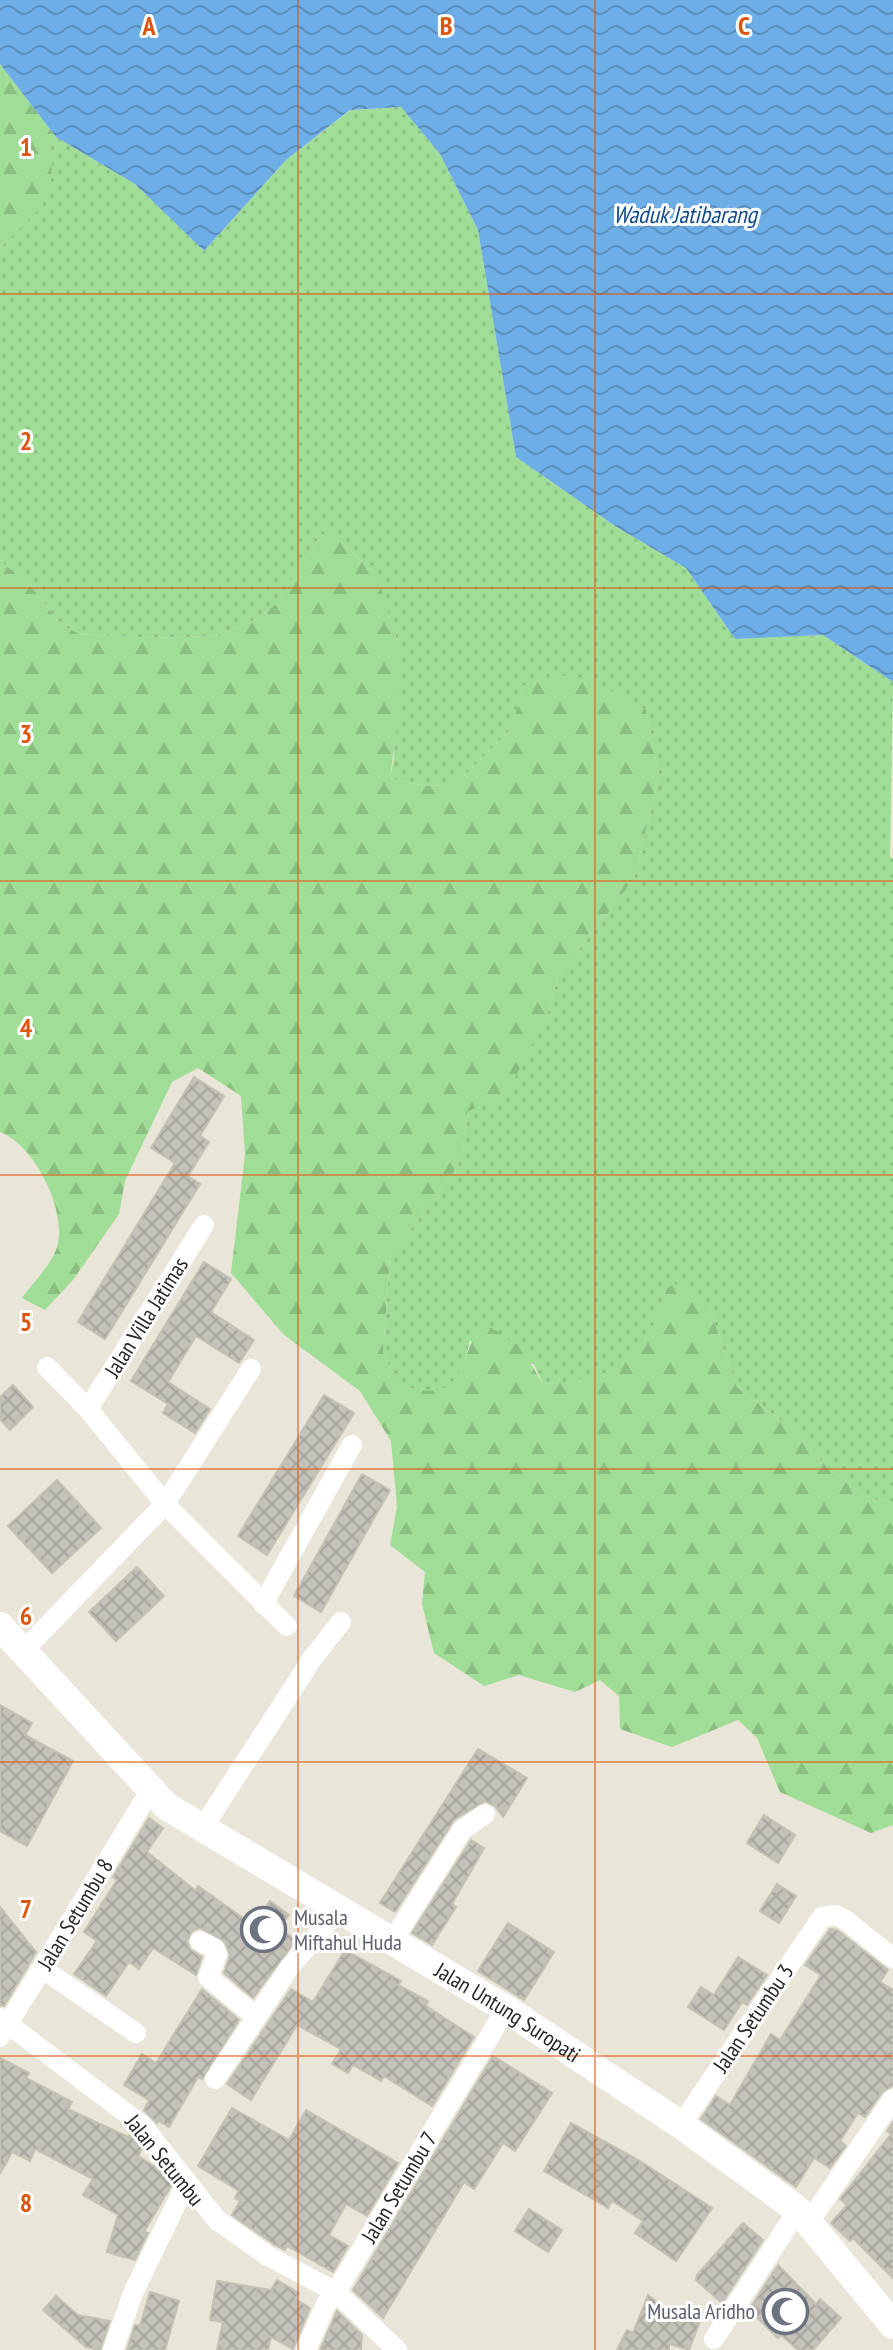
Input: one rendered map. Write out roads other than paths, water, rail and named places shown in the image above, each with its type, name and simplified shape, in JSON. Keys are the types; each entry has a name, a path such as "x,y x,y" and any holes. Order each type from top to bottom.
{"main road":[{"name":"Jalan Untung Suropati","path":"0,1626 150,1791 202,1829 506,2009 681,2125 803,2216 893,2325"}],"street":[{"name":"Jalan Villa Jatimas","path":"88,1409 204,1225"},
{"path":"47,1367 88,1409 165,1504 287,1626"},
{"path":"24,1650 165,1504 251,1369"},
{"path":"263,1604 352,1445"},
{"path":"202,1829 312,1659 341,1622"},
{"name":"Jalan Setumbu 8","path":"3,2026 43,1969 150,1791"},
{"path":"393,1940 462,1830 485,1814"},
{"path":"215,2079 289,1968 340,1908"},
{"name":"Jalan Setumbu 3","path":"681,2125 817,1922 827,1914 844,1919 893,1958"},
{"path":"200,1941 214,1948 217,1955 208,1977 255,2016"},
{"path":"43,1969 136,2033"},
{"name":"Jalan Setumbu 7","path":"306,2350 326,2304 506,2009"},
{"name":"Jalan Setumbu","path":"3,2026 127,2111 142,2125 217,2220 268,2256 336,2292"},
{"path":"714,2339 893,2099"},
{"path":"113,2350 133,2293 186,2184"},
{"path":"336,2292 397,2350"}],"water":[{"name":"Waduk Jatibarang","path":"0,0 893,0 893,682 823,635 735,639 686,568 615,526 516,457 478,230 440,154 401,107 350,110 286,160 204,251 135,184 56,137 0,64"}],"place":[{"name":"Musala Miftahul Huda","path":"263,1930"},
{"name":"Musala Aridho","path":"786,2311"}]}
